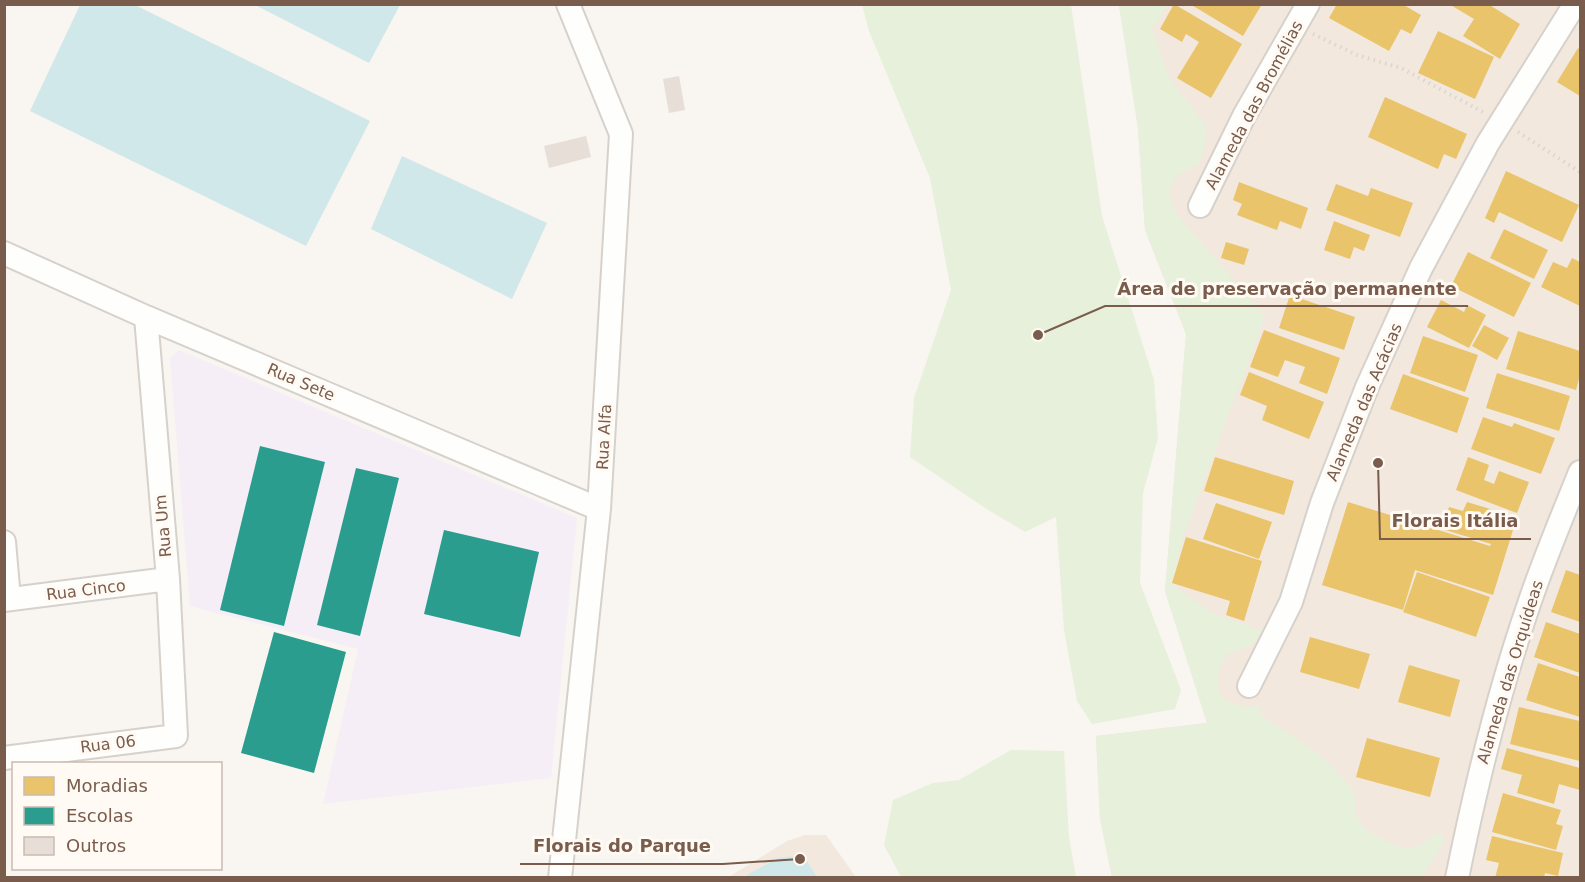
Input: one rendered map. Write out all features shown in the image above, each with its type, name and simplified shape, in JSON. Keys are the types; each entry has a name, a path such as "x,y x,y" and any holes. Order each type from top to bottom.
{"street":[{"name":"Rua Alfa","path":"560,878 599,509 621,134 568,4"},
{"name":"Alameda das Bromélias","path":"1200,206 1244,116 1308,4"},
{"name":"Alameda das Acácias","path":"1249,686 1291,602 1322,503 1367,387 1422,268 1501,123 1575,4"},
{"name":"Rua Sete","path":"4,253 146,317 599,509"},
{"name":"Rua Um","path":"146,317 168,579 176,736"},
{"name":"Alameda das Orquídeas","path":"1457,878 1474,795 1496,710 1529,604 1581,472"},
{"path":"4,542 7,599"},
{"name":"Rua Cinco","path":"7,599 168,579"},
{"name":"Rua 06","path":"4,758 176,736"}],"path":[{"path":"1296,24 1324,41 1357,55 1401,68 1452,94 1581,172"}],"shaded area":[{"path":"1119,5 1580,5 1580,877 1112,877 1100,819 1096,736 1207,723 1165,591 1186,334 1145,230 1138,128"},
{"path":"179,350 577,518 551,778 323,804 358,649 190,606 170,358"},
{"path":"805,835 826,835 856,877 727,878 787,841"}],"green space":[{"path":"862,5 1071,5 1102,216 1154,380 1158,438 1143,493 1140,583 1181,690 1175,709 1092,724 1077,701 1064,630 1056,517 1025,532 910,457 914,398 951,290 930,178 869,31"},
{"path":"1119,5 1168,5 1152,30 1170,79 1207,127 1200,161 1178,176 1171,184 1171,201 1176,213 1265,317 1183,537 1173,585 1212,613 1262,631 1252,644 1227,654 1221,666 1218,687 1221,695 1227,701 1247,706 1261,706 1260,715 1304,744 1335,769 1354,794 1356,815 1373,834 1404,848 1422,844 1439,832 1444,837 1441,848 1423,877 1112,877 1100,819 1096,736 1207,723 1165,591 1186,334 1145,230 1138,128"},
{"path":"1011,750 1064,751 1069,837 1076,877 901,877 884,845 893,800 933,783 959,780"}],"water":[{"path":"133,4 370,121 306,246 30,111 80,5"},
{"path":"255,5 400,5 369,63"},
{"path":"402,156 547,223 512,299 371,229"},
{"path":"795,856 806,860 817,877 746,877 779,858"}],"building: Moradias":[{"path":"1174,4 1242,44 1211,98 1177,78 1199,42 1186,34 1182,42 1160,29"},
{"path":"1190,4 1262,4 1243,36"},
{"path":"1337,4 1402,4 1421,15 1411,34 1401,29 1389,51 1329,18"},
{"path":"1449,4 1488,4 1520,24 1500,59 1463,36 1474,19"},
{"path":"1438,31 1494,57 1475,99 1418,73"},
{"path":"1578,48 1580,50 1580,96 1557,82"},
{"path":"1385,97 1467,134 1456,159 1444,154 1438,169 1368,137"},
{"path":"1506,171 1579,205 1562,242 1499,212 1494,223 1485,218"},
{"path":"1239,182 1308,208 1301,229 1280,221 1277,230 1237,215 1242,204 1233,200"},
{"path":"1336,184 1368,196 1371,188 1413,203 1400,237 1326,210"},
{"path":"1334,221 1370,235 1364,251 1354,247 1350,259 1324,250"},
{"path":"1504,229 1548,250 1534,279 1490,258"},
{"path":"1226,242 1249,249 1244,265 1221,258"},
{"path":"1468,252 1531,283 1514,317 1451,286"},
{"path":"1572,258 1580,262 1580,306 1541,287 1553,262 1567,268"},
{"path":"1290,295 1355,317 1344,350 1279,328"},
{"path":"1441,300 1464,312 1467,305 1486,315 1469,348 1427,327"},
{"path":"1484,325 1509,338 1497,360 1472,346"},
{"path":"1264,330 1340,358 1327,394 1299,383 1305,367 1285,360 1278,377 1250,367"},
{"path":"1518,331 1580,351 1580,375 1576,390 1506,369"},
{"path":"1423,336 1478,355 1465,392 1410,373"},
{"path":"1249,372 1324,402 1309,439 1262,420 1267,406 1240,395"},
{"path":"1497,373 1570,396 1559,431 1486,408"},
{"path":"1403,374 1469,398 1457,433 1390,409"},
{"path":"1483,417 1512,427 1514,423 1555,438 1541,474 1471,449"},
{"path":"1215,457 1294,481 1284,515 1204,491"},
{"path":"1468,457 1489,465 1484,480 1494,484 1499,471 1529,482 1517,513 1456,490"},
{"path":"1348,502 1490,546 1491,544 1442,529 1449,507 1463,511 1467,502 1517,517 1493,595 1415,570 1403,610 1322,585"},
{"path":"1216,503 1272,522 1259,559 1203,539"},
{"path":"1186,537 1262,561 1244,621 1226,615 1230,601 1172,583"},
{"path":"1566,570 1580,575 1580,622 1551,612"},
{"path":"1417,572 1490,597 1476,637 1403,612"},
{"path":"1546,622 1580,634 1580,673 1534,657"},
{"path":"1310,637 1370,654 1359,689 1300,672"},
{"path":"1538,663 1580,677 1580,717 1526,700"},
{"path":"1409,665 1460,680 1450,717 1398,702"},
{"path":"1519,707 1580,721 1580,761 1510,744"},
{"path":"1367,738 1440,758 1430,797 1356,777"},
{"path":"1507,748 1580,768 1580,790 1559,784 1554,804 1517,793 1522,775 1501,769"},
{"path":"1503,793 1561,810 1556,824 1563,826 1556,850 1492,832"},
{"path":"1492,836 1563,853 1558,876 1545,873 1544,878 1495,878 1499,863 1486,860"}],"building: Escolas":[{"path":"260,446 325,462 284,626 220,610"},
{"path":"356,468 399,478 360,636 317,625"},
{"path":"444,530 539,552 520,637 424,614"},
{"path":"274,632 346,652 314,773 241,753"}],"building: Outros":[{"path":"679,76 685,110 669,113 663,79"},
{"path":"586,136 591,157 549,168 544,146"}],"place":[{"name":"Área de preservação permanente","path":"1038,335"},
{"name":"Florais Itália","path":"1378,463"},
{"name":"Florais do Parque","path":"800,859"}]}
